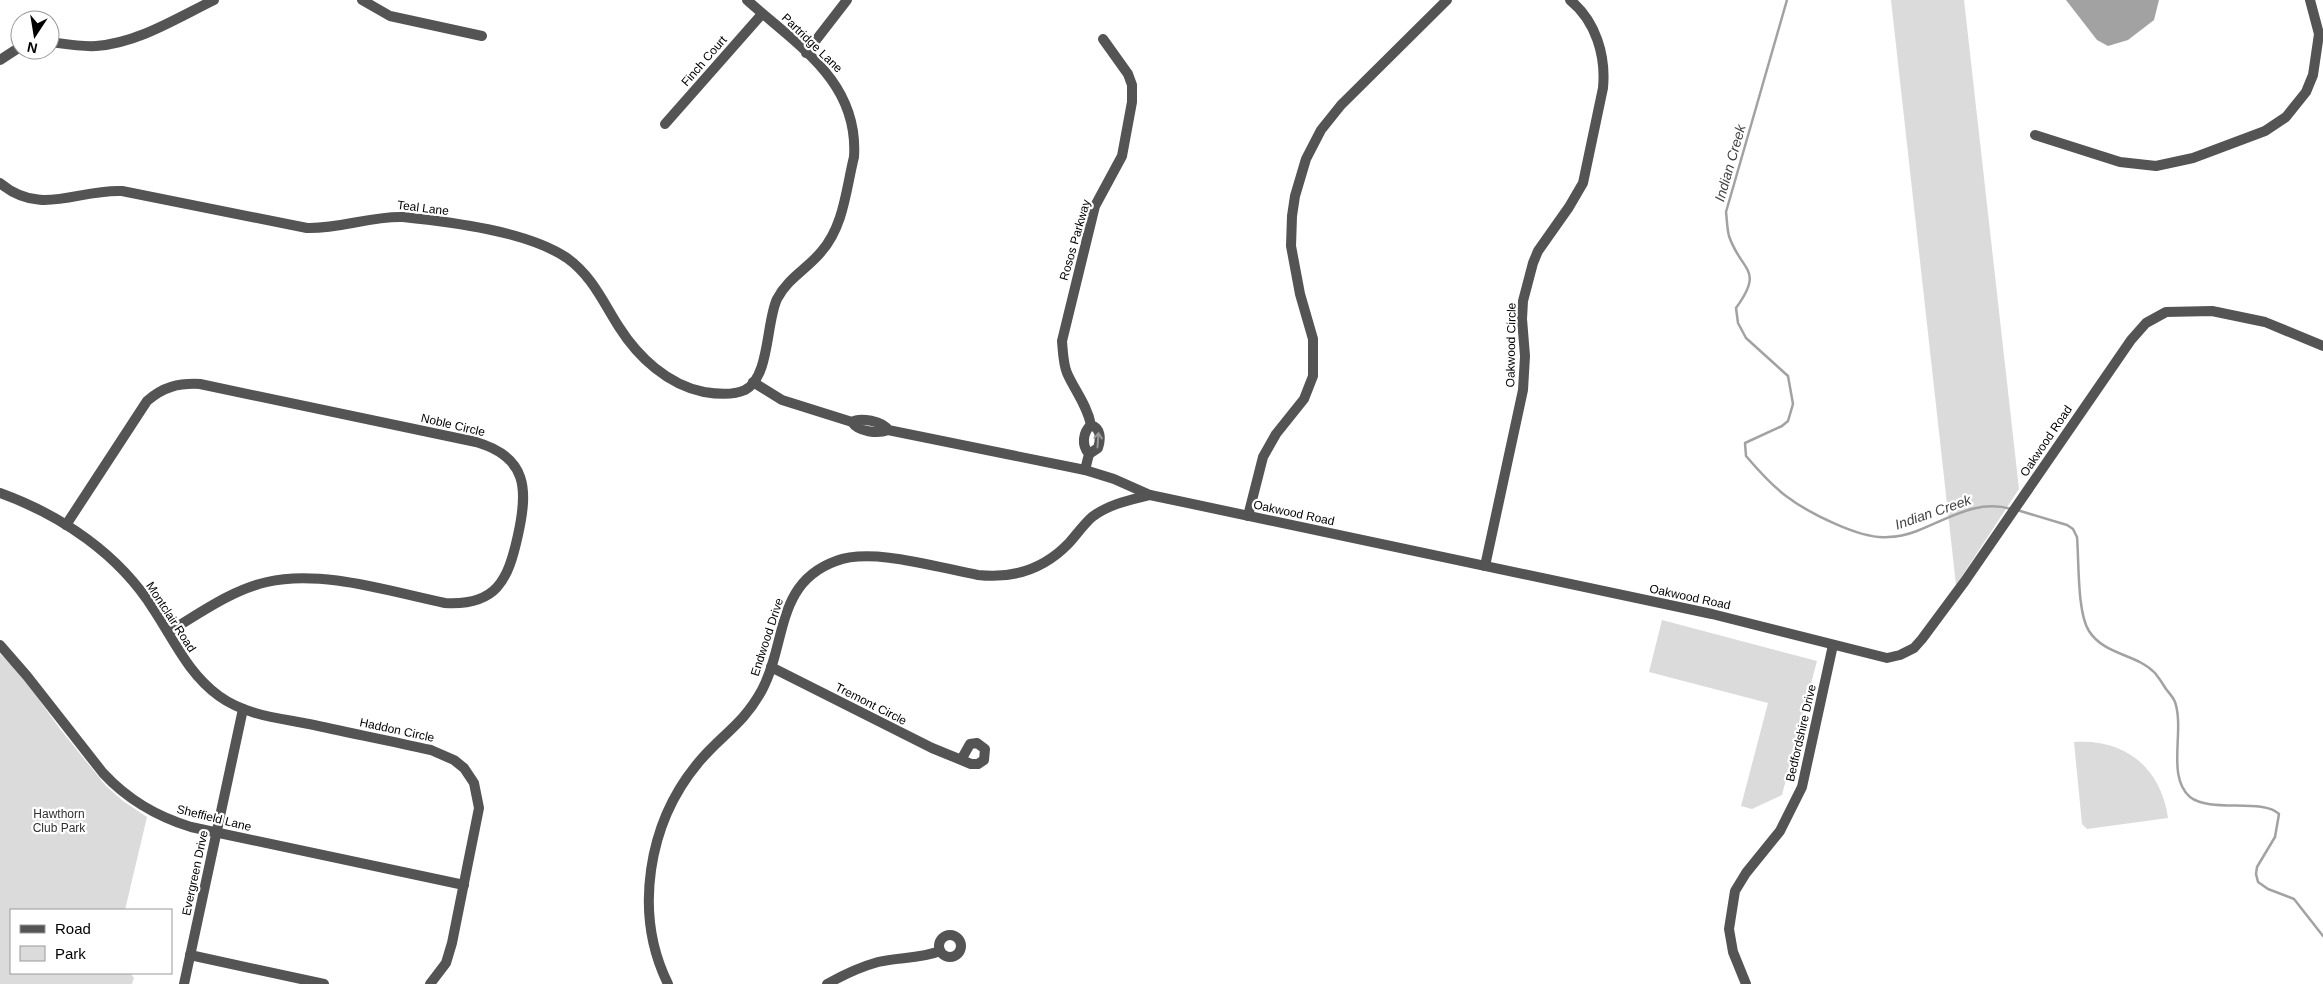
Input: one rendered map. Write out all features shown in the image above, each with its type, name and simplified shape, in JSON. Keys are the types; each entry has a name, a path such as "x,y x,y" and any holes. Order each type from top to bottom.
{"street":[{"path":"60,43 95,46 117,43 138,36 214,0"},
{"path":"362,0 390,16 482,36"},
{"name":"Partridge Lane","path":"747,0 829,74 849,107 855,131 854,157 834,233 821,253 795,275 780,294 772,315 763,361 753,382"},
{"path":"806,53 847,0"},
{"path":"1248,516 1263,457 1276,434 1304,400 1312,376 1313,339 1300,294 1291,246 1293,209 1306,159 1321,130 1341,105 1446,0"},
{"name":"Oakwood Circle","path":"1485,566 1523,390 1525,356 1522,319 1530,272 1538,251 1570,208 1583,183 1603,88 1605,73 1599,45 1586,16 1570,0"},
{"path":"2035,135 2120,162 2156,166 2193,158 2265,131 2286,117 2306,92 2313,75 2319,34 2310,0"},
{"name":"Finch Court","path":"665,124 762,14"},
{"name":"Rosos Parkway","path":"1091,425 1088,412 1067,373 1063,361 1062,341 1095,206 1122,156 1132,102 1132,85 1128,74 1103,39"},
{"name":"Teal Lane","path":"0,184 17,195 42,201 99,192 122,191 307,228 333,228 387,216 403,217 514,236 550,249 577,266 594,284 627,340 640,355 678,383 698,391 723,394 745,390 753,382"},
{"name":"Oakwood Road","path":"753,382 782,400 852,422 856,428 874,432 888,430 1085,470 1114,479 1150,495 1736,620 1887,658 1900,655 1914,648 1965,581 2130,340 2146,323 2166,312 2212,311 2265,322 2323,346"},
{"name":"Noble Circle","path":"66,525 147,401 164,389 185,383 200,384 490,446 507,458 522,481 524,508 513,562 503,582 480,600 461,604 444,603 327,579 294,577 267,582 239,591 168,632"},
{"name":"Rosos Parkway","path":"1088,454 1095,451 1100,439 1096,427 1091,425"},
{"name":"Rosos Parkway","path":"1085,470 1088,454 1084,448 1084,439 1086,430 1091,425"},
{"name":"Montclair Road","path":"0,493 38,508 92,542 121,568 153,608 187,666 221,698 243,709"},
{"name":"Endwood Drive","path":"668,984 655,948 649,919 651,868 657,839 669,806 698,762 751,711 766,683 783,620 796,592 814,574 836,561 863,555 995,577 1028,571 1051,559 1092,518 1110,506 1150,495"},
{"name":"Bedfordshire Drive","path":"1746,984 1733,952 1730,929 1735,892 1746,874 1780,831 1802,787 1833,645"},
{"name":"Sheffield Lane","path":"0,646 27,676 103,773 117,788 147,810 168,820 216,832 464,886"},
{"name":"Tremont Circle","path":"771,667 900,734 960,760"},
{"name":"Evergreen Drive","path":"184,984 243,709"},
{"name":"Haddon Circle","path":"243,709 431,750 454,760 464,768 474,783 479,808 464,886 446,963 430,984"},
{"path":"826,984 841,976 878,962 929,955 940,951"},
{"path":"190,955 324,984"}],"green space":[{"path":"1891,0 1964,0 2019,489 1956,585"},
{"path":"1662,620 1817,661 1782,795 1752,809 1741,806 1768,703 1649,672"},
{"name":"Hawthorn Club Park","path":"0,654 20,673 60,729 106,786 123,801 147,817 125,909 10,909 10,974 131,974 134,978 132,984 0,984"},
{"path":"2074,742 2092,742 2109,745 2124,751 2137,760 2149,771 2158,784 2168,818 2087,829 2082,824"}],"shaded area":[{"path":"2066,0 2159,0 2154,20 2128,40 2108,46 2097,40"}],"waterway":[{"name":"Indian Creek","path":"1787,0 1726,212 1729,236 1750,277 1745,295 1736,308 1738,323 1746,338 1788,376 1793,404 1788,421 1782,426 1745,443 1746,456 1780,492 1795,502 1820,517 1849,530 1877,537 1910,533 1974,508 1998,507 2011,509"},
{"name":"Indian Creek","path":"2017,510 2067,525 2073,529 2077,537 2080,599 2085,623 2095,639 2103,645 2148,667 2155,673 2173,698 2178,714 2177,765 2179,777 2183,788 2190,797 2199,802 2210,804 2261,807 2271,809 2279,814 2275,837 2257,867 2258,882 2268,889 2294,899 2323,936"}]}
